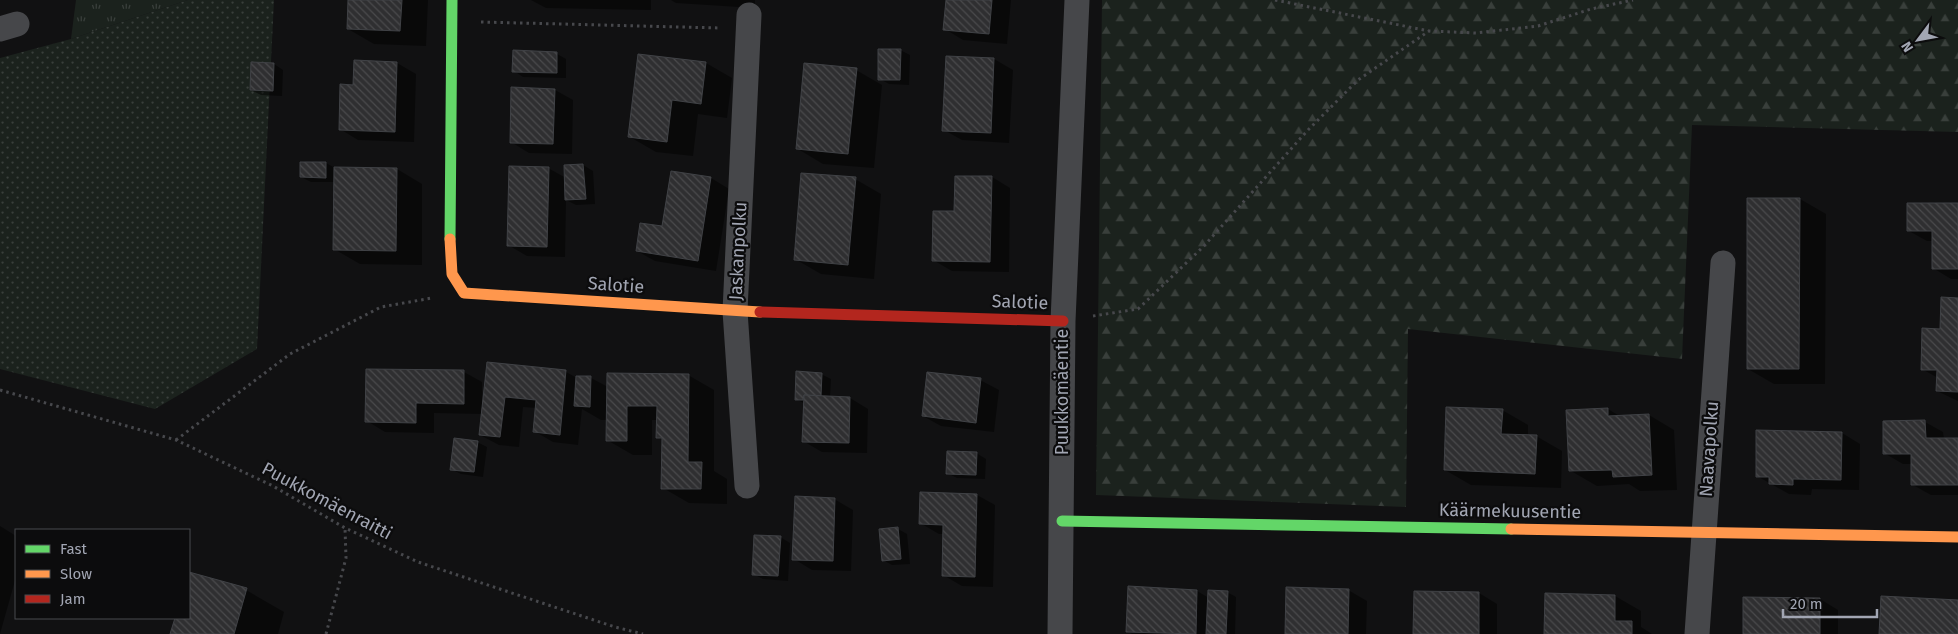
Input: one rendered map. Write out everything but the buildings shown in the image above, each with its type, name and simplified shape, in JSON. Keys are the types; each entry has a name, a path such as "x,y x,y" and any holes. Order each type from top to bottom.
{"street":[{"path":"452,0 450,21 450,254 452,274 464,293"},
{"name":"Puukkomäentie","path":"1060,634 1063,321 1077,0"},
{"name":"Jaskanpolku","path":"747,486 736,311 748,22"},
{"name":"Naavapolku","path":"1697,634 1723,263"},
{"name":"Salotie","path":"464,293 736,311 1063,321"},
{"name":"Käärmekuusentie","path":"1062,522 1958,537"}],"path":[{"path":"1275,0 1429,30 1476,33 1538,26 1591,9 1633,0"},
{"path":"450,21 748,22"},
{"path":"1063,321 1138,309 1204,247 1308,130 1358,80 1429,30"},
{"path":"176,440 290,354 381,307 464,293"},
{"name":"Puukkomäenraitti","path":"0,390 176,440 273,486 345,528 418,562 615,628 643,634"},
{"path":"326,634 346,558 345,528"}],"green space":[{"path":"76,0 188,0 71,39"},
{"path":"188,0 274,0 257,349 155,409 0,369 0,58 71,39"},
{"path":"1102,0 1958,0 1958,132 1692,125 1682,359 1408,329 1406,507 1096,495"}],"traffic: fast":[{"path":"450,239 452,0"},
{"path":"1062,521 1511,529"}],"traffic: slow":[{"path":"450,239 452,274 464,293 760,312"},
{"path":"1511,529 1958,537"}],"traffic: jam":[{"path":"760,312 1063,321"}]}
